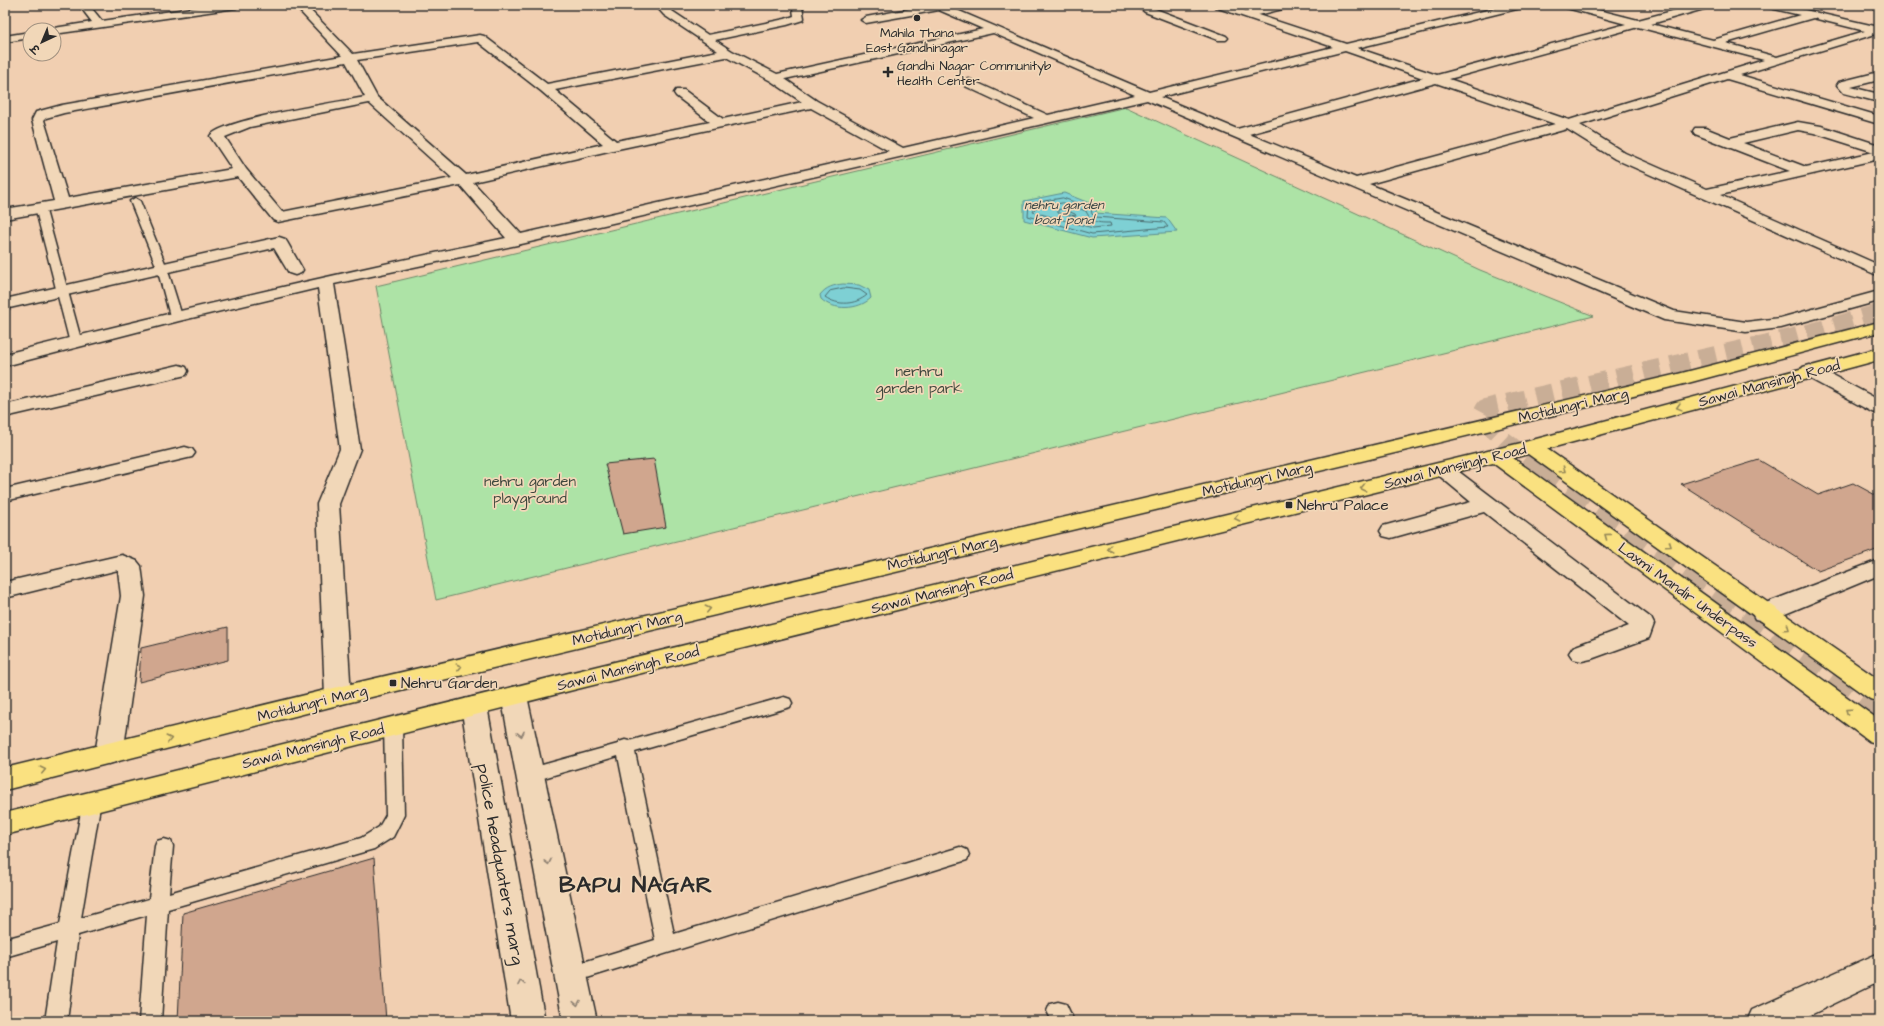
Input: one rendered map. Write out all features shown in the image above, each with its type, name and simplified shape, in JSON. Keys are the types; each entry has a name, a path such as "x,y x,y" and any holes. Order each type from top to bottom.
{"main road":[{"name":"Motidungri Marg","path":"5,779 338,696 1677,380 1879,327"},
{"name":"Sawai Mansingh Road","path":"5,824 514,696 1497,456 1810,371 1879,354"},
{"path":"1531,447 1879,693"},
{"name":"Laxmi Mandir Underpass","path":"1497,456 1879,734"}],"street":[{"path":"84,5 99,25"},
{"path":"62,30 236,5"},
{"path":"299,5 350,58 372,99 463,180 517,240"},
{"path":"660,5 668,13 728,53 775,78 813,104 901,152"},
{"path":"1148,5 1145,8 1222,38"},
{"path":"1220,5 1569,124 1620,156 1879,271"},
{"path":"1246,14 1287,5"},
{"path":"5,360 76,343 176,316 325,281 517,240 1148,96 1347,49 1521,5"},
{"path":"1567,5 1776,60"},
{"path":"1237,133 1707,5"},
{"path":"1770,5 1879,30"},
{"path":"866,20 938,6 1670,316 1746,327 1781,323 1879,296"},
{"path":"707,38 787,22 799,18 798,9"},
{"path":"124,10 132,20"},
{"path":"1713,44 1813,15"},
{"path":"775,78 994,30"},
{"path":"1355,183 1569,124 1879,30"},
{"path":"5,39 22,36"},
{"path":"62,203 38,120 41,115 62,109 350,58 480,38 545,88 613,146"},
{"path":"545,88 728,53"},
{"path":"1727,75 1876,117"},
{"path":"1879,76 1843,85 1848,90 1879,98"},
{"path":"969,83 1047,119"},
{"path":"680,93 720,123"},
{"path":"372,99 247,124 228,130 218,136 241,172 278,217 463,180 613,146 813,104"},
{"path":"1729,142 1798,126 1816,129 1879,149"},
{"path":"1700,131 1805,172"},
{"path":"1706,194 1879,155"},
{"path":"5,214 241,172"},
{"path":"5,304 279,242 296,270"},
{"path":"325,281 350,449 328,504 338,696"},
{"path":"5,411 179,371"},
{"path":"1810,371 1879,408"},
{"path":"5,494 185,453"},
{"path":"1443,469 1642,624 1640,632 1582,652"},
{"path":"1391,531 1488,504"},
{"path":"5,590 108,564 122,562 129,566 133,596 109,754"},
{"path":"1764,613 1879,567"},
{"path":"514,696 580,1021"},
{"name":"police headquaters marg","path":"474,706 528,1021"},
{"path":"1764,1021 1879,967"}],"lane":[{"path":"135,201 162,268 176,316"},
{"path":"40,207 76,343"},
{"path":"530,775 625,746 784,702"},
{"path":"5,948 366,844 386,832 396,815 393,726"},
{"path":"625,746 666,944"},
{"path":"56,1021 69,930 92,801"},
{"path":"150,1021 158,904 164,846"},
{"path":"571,974 960,855"}],"green space":[{"path":"1126,107 1480,270 1594,316 436,600 376,286"}],"water":[{"name":"nehru garden boat pond","path":"1064,193 1099,207 1095,213 1167,218 1177,232 1092,238 1024,220 1024,201"},
{"path":"843,284 859,285 869,290 871,298 860,305 846,308 832,306 821,299 820,295 825,290 833,286"}],"building":[{"path":"654,459 666,527 623,534 605,464"},
{"path":"1759,460 1818,495 1853,483 1879,497 1879,549 1818,571 1681,484"},
{"path":"228,627 228,660 139,682 141,648"},
{"path":"374,858 386,1021 178,1021 183,913"}],"tunnel":[{"path":"1540,468 1504,440 1480,417 1485,408 1794,337 1879,313"},
{"path":"1539,467 1879,711"}],"place":[{"name":"Mahila Thana East Gandhinagar","path":"917,18"},
{"name":"Gandhi Nagar Communityb Health Center","path":"888,72"},
{"name":"Nehru Palace","path":"1289,505"},
{"name":"Nehru Garden","path":"393,683"}],"district":[{"name":"BAPU NAGAR","path":"636,884"}],"park label":[{"name":"nerhru garden park","path":"919,380"},
{"name":"nehru garden playground","path":"530,490"}]}
